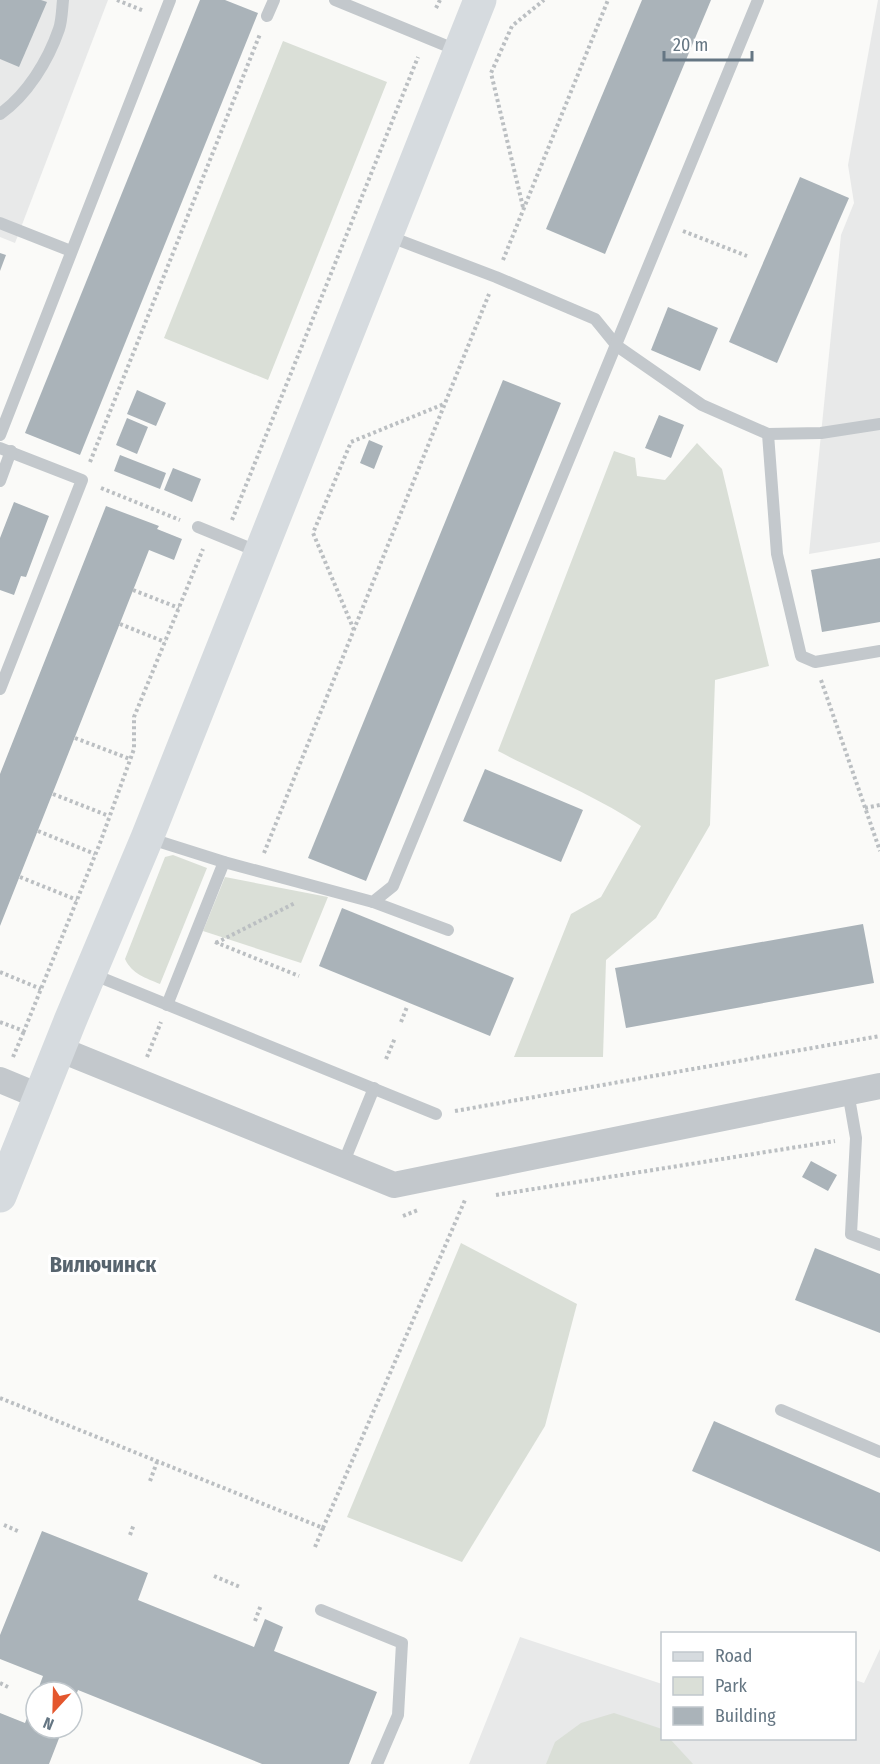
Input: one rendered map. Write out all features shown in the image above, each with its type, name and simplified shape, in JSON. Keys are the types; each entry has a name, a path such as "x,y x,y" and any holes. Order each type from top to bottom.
{"main road":[{"path":"0,1196 147,838 480,0"}],"street":[{"path":"59,1049 394,1185 880,1086"},
{"path":"0,1080 41,1097"}],"lane":[{"path":"0,114 13,105 41,69 60,27 63,0"},
{"path":"0,435 171,0"},
{"path":"267,16 274,0"},
{"path":"335,0 460,51"},
{"path":"373,902 393,886 758,0"},
{"path":"0,223 71,251"},
{"path":"387,236 496,278 595,320 616,346 702,405 768,434 821,433 880,424"},
{"path":"768,434 777,554 801,656 815,662 880,651"},
{"path":"0,481 6,449 82,480 0,689"},
{"path":"204,530 260,553"},
{"path":"147,838 224,862 373,902 448,930"},
{"path":"168,1005 224,862"},
{"path":"90,973 436,1114"},
{"path":"343,1164 374,1088"},
{"path":"848,1092 856,1138 851,1234 880,1245"},
{"path":"781,1410 880,1452"},
{"path":"321,1610 402,1643 398,1715 377,1764"}],"path":[{"path":"117,0 163,19"},
{"path":"436,8 440,0"},
{"path":"523,208 491,73 512,26 544,0"},
{"path":"257,870 608,0"},
{"path":"0,1022 24,1031 110,816 134,749 134,717 179,608 204,530 82,480 267,16"},
{"path":"225,538 427,36"},
{"path":"666,224 747,256"},
{"path":"355,631 313,533 351,442 444,404"},
{"path":"133,590 179,608"},
{"path":"120,624 165,642"},
{"path":"815,662 880,851"},
{"path":"75,738 130,759"},
{"path":"53,794 110,816"},
{"path":"865,808 880,805"},
{"path":"38,831 95,854"},
{"path":"20,877 77,900"},
{"path":"216,943 325,888"},
{"path":"195,934 298,976"},
{"path":"0,972 41,989"},
{"path":"138,1080 168,1005"},
{"path":"401,1022 407,1007"},
{"path":"436,1114 880,1036"},
{"path":"386,1059 394,1038"},
{"path":"488,1196 856,1138"},
{"path":"454,1202 476,1198"},
{"path":"315,1547 465,1200"},
{"path":"403,1216 423,1209"},
{"path":"0,1398 323,1528"},
{"path":"150,1481 157,1462"},
{"path":"130,1535 134,1524"},
{"path":"4,1526 20,1532"},
{"path":"214,1576 240,1587"},
{"path":"255,1621 261,1605"},
{"path":"0,1683 8,1687"}],"shaded area":[{"path":"0,0 108,0 15,243 0,237"},
{"path":"878,0 880,0 880,542 809,554 841,235 854,203 848,165"},
{"path":"520,1637 661,1684 661,1740 856,1740 856,1680 864,1683 880,1649 880,1764 469,1764"}],"green space":[{"path":"283,41 387,82 268,380 164,338"},
{"path":"697,443 722,469 769,666 715,680 710,825 656,918 606,960 603,1057 514,1057 571,914 601,897 641,826 589,796 498,751 614,451 635,458 637,476 665,480"},
{"path":"173,855 207,868 160,984 135,972 125,959 165,857"},
{"path":"225,877 328,897 301,963 203,931"},
{"path":"461,1243 577,1304 545,1426 462,1562 347,1517"},
{"path":"614,1713 661,1729 661,1740 671,1740 693,1764 546,1764 555,1742 581,1723"}],"building":[{"path":"0,0 47,2 19,67 0,59"},
{"path":"200,0 225,0 258,13 80,455 25,433"},
{"path":"642,0 711,0 605,254 546,229"},
{"path":"800,177 849,198 777,363 729,342"},
{"path":"0,253 6,255 0,271"},
{"path":"668,307 718,328 700,371 651,350"},
{"path":"503,380 561,403 366,881 308,858"},
{"path":"137,390 166,403 156,426 127,414"},
{"path":"659,415 684,425 671,458 645,448"},
{"path":"127,418 148,427 137,454 116,445"},
{"path":"369,440 383,446 374,469 360,463"},
{"path":"120,455 166,473 160,489 114,471"},
{"path":"173,468 201,479 192,502 164,490"},
{"path":"14,502 49,516 26,577 21,576 14,595 0,590 0,538"},
{"path":"106,506 159,526 157,529 182,539 174,560 149,550 0,926 0,774"},
{"path":"880,558 880,622 822,632 811,570"},
{"path":"485,769 583,810 561,862 463,821"},
{"path":"342,908 514,978 490,1036 319,966"},
{"path":"863,924 874,983 626,1028 615,968"},
{"path":"811,1161 837,1175 828,1191 802,1177"},
{"path":"815,1248 880,1274 880,1333 795,1300"},
{"path":"714,1421 880,1493 880,1552 692,1471"},
{"path":"42,1531 148,1573 138,1600 254,1647 265,1619 283,1627 274,1651 377,1692 349,1764 262,1764 84,1692 84,1680 42,1680 43,1676 0,1659 0,1635"},
{"path":"0,1713 24,1723 24,1740 58,1740 49,1764 0,1764"}],"district":[{"name":"Вилючинск","path":"103,1264"}]}
